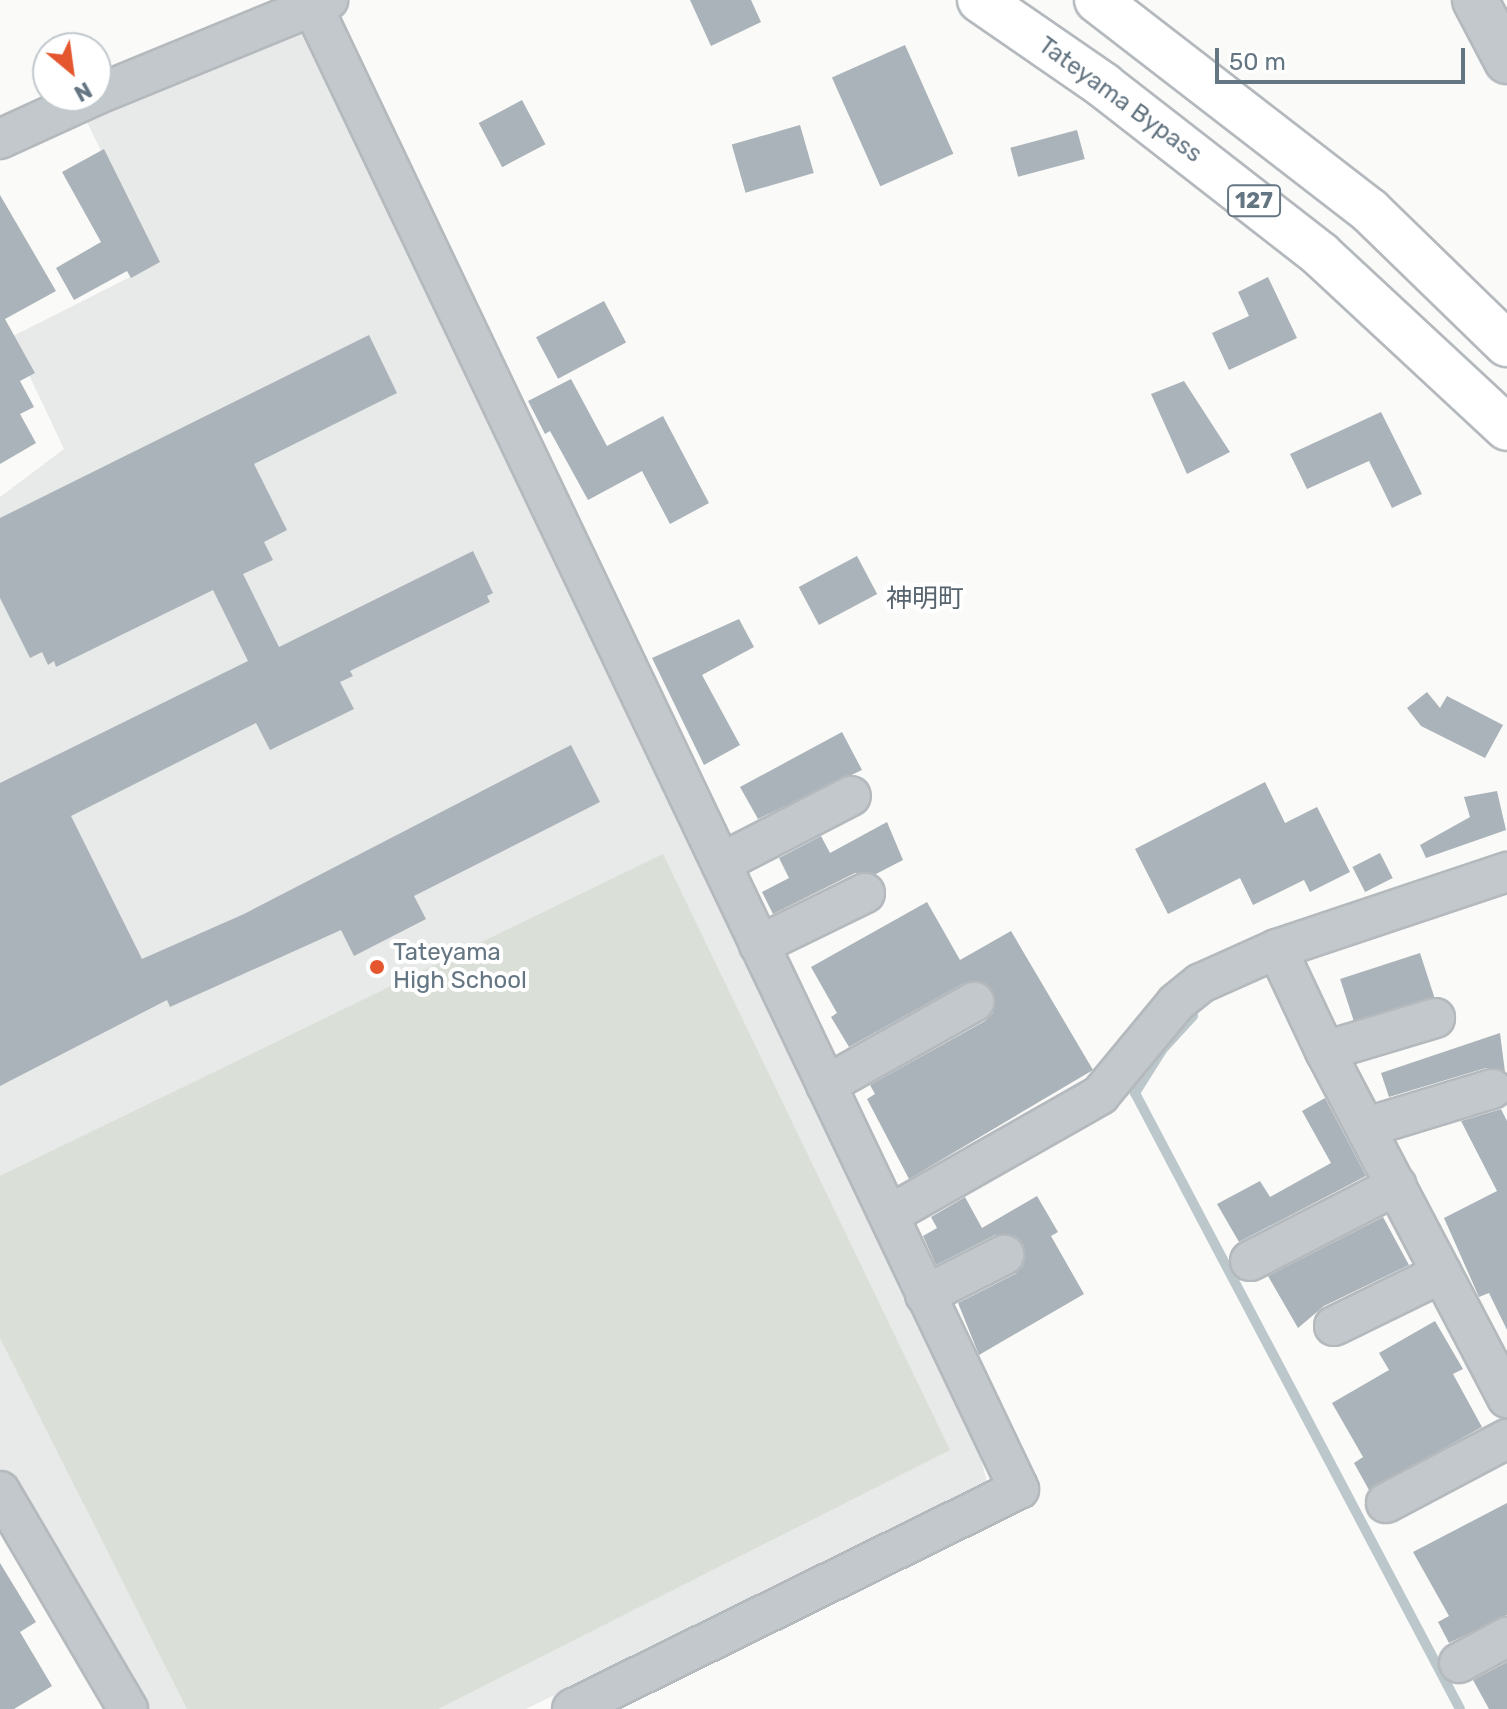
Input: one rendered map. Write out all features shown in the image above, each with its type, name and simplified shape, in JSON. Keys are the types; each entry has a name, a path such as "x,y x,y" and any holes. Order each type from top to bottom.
{"highway":[{"name":"Tateyama Bypass","path":"980,0 1103,85 1309,246 1507,428"},
{"name":"127","path":"1097,0 1370,211 1507,344"}],"street":[{"path":"1475,0 1507,61"},
{"path":"112,89 320,2 759,945 1019,1489 572,1709"},
{"path":"0,139 60,112"},
{"path":"721,863 851,796"},
{"path":"889,1215 1100,1095 1188,991 1277,949 1507,872"},
{"path":"759,945 865,893"},
{"path":"1277,949 1325,1051 1507,1398"},
{"path":"826,1085 974,1002"},
{"path":"1325,1051 1435,1018"},
{"path":"1367,1127 1492,1089"},
{"path":"1250,1261 1397,1185"},
{"path":"925,1295 1004,1255"},
{"path":"1334,1326 1442,1273"},
{"path":"1386,1503 1507,1439"},
{"path":"0,1491 128,1709"},
{"path":"1459,1663 1507,1637"}],"shaded area":[{"name":"Tateyama High School","path":"307,20 976,1438 987,1483 526,1709 136,1709 0,1475 0,497 64,449 11,337 156,264 86,120 104,112 112,112 112,108"},
{"path":"663,854 950,1450 438,1709 187,1709 0,1338 0,1176"}],"building":[{"path":"690,0 751,0 761,22 711,46"},
{"path":"905,45 953,154 880,186 832,78"},
{"path":"522,100 545,144 502,167 479,123"},
{"path":"800,125 814,173 746,193 732,145"},
{"path":"1077,130 1085,159 1018,177 1010,148"},
{"path":"104,149 160,262 131,278 127,271 74,300 56,268 101,242 62,172"},
{"path":"0,195 56,291 5,319 35,373 20,381 34,407 20,414 36,443 0,464"},
{"path":"1268,277 1297,338 1229,370 1212,333 1249,316 1238,292"},
{"path":"604,301 626,342 558,379 536,337"},
{"path":"369,335 397,393 254,464 287,530 264,542 273,560 243,574 279,647 473,551 493,593 487,596 490,602 350,671 353,676 340,682 354,709 270,750 256,723 71,816 142,959 244,914 571,745 600,802 414,896 426,919 354,956 341,930 170,1007 167,1000 0,1086 0,783 248,661 213,590 56,667 54,661 48,665 42,652 30,658 0,598 0,518"},
{"path":"571,379 607,446 663,416 709,503 670,524 642,471 588,500 550,431 545,434 528,401"},
{"path":"1184,381 1230,452 1187,474 1151,394"},
{"path":"1381,412 1422,494 1392,508 1369,461 1307,489 1290,454"},
{"path":"857,556 877,594 819,625 799,587"},
{"path":"739,619 754,647 702,675 740,745 704,765 652,658"},
{"path":"1427,692 1440,708 1447,696 1503,725 1485,758 1421,726 1407,708"},
{"path":"842,732 862,770 758,819 740,787"},
{"path":"1265,782 1285,823 1317,807 1350,872 1310,892 1304,880 1253,905 1240,878 1168,914 1135,849"},
{"path":"1497,791 1506,830 1426,858 1420,845 1470,817 1464,797"},
{"path":"887,822 903,860 876,874 855,873 773,914 762,892 789,878 779,858 821,836 830,853"},
{"path":"1380,853 1393,878 1365,892 1352,867"},
{"path":"927,902 960,960 1011,931 1093,1070 909,1179 867,1099 875,1094 870,1085 985,1021 993,1013 993,992 985,983 964,983 849,1047 831,1017 837,1013 811,967"},
{"path":"1420,953 1434,997 1354,1023 1340,979"},
{"path":"1500,1033 1505,1072 1486,1068 1389,1097 1381,1073"},
{"path":"1325,1098 1366,1176 1239,1242 1217,1204 1260,1181 1270,1197 1331,1163 1302,1111"},
{"path":"1501,1109 1507,1121 1507,1330 1489,1293 1479,1297 1444,1218 1497,1191 1461,1121"},
{"path":"1037,1196 1058,1232 1051,1236 1084,1294 979,1355 958,1303 1015,1274 1023,1266 1024,1246 1015,1236 995,1235 936,1265 923,1236 937,1228 931,1217 965,1197 982,1228"},
{"path":"1383,1217 1409,1265 1324,1306 1298,1328 1268,1276"},
{"path":"1435,1321 1463,1369 1453,1374 1482,1427 1369,1490 1354,1463 1363,1457 1332,1403 1389,1370 1379,1353"},
{"path":"1507,1503 1507,1615 1449,1643 1438,1622 1449,1616 1413,1552"},
{"path":"0,1563 36,1622 20,1632 52,1686 14,1709 0,1709"},
{"path":"1507,1662 1507,1709 1489,1709 1473,1680"}],"waterway":[{"path":"1188,1008 1193,1016 1162,1050 1135,1093 1460,1709"}],"place":[{"name":"Tateyama High School","path":"377,967"}],"district":[{"name":"神明町","path":"925,599"}]}
